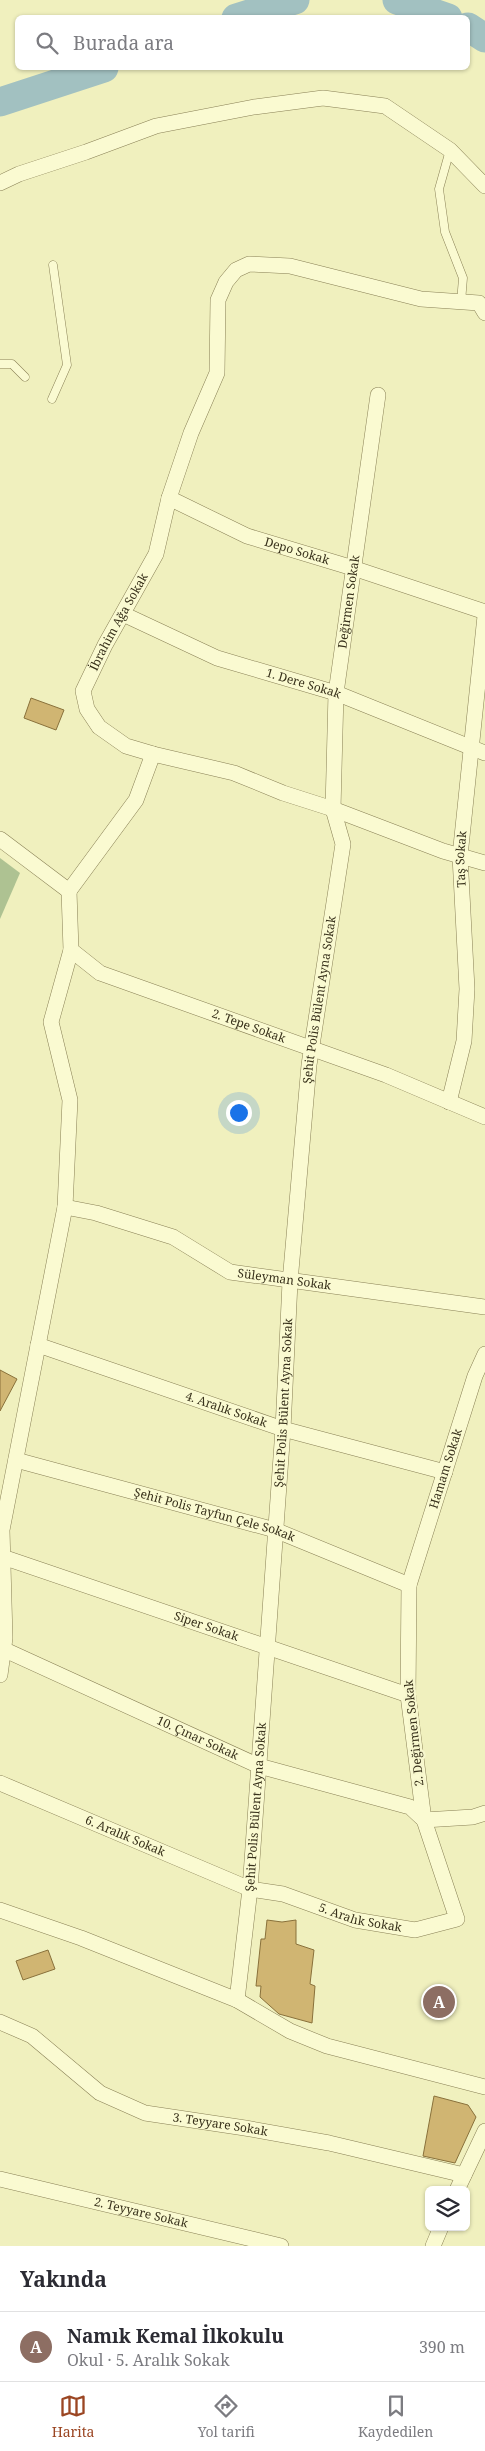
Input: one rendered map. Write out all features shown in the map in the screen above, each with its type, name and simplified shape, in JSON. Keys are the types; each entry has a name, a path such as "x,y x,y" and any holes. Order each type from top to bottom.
{"street":[{"path":"0,183 19,174 156,126 254,107 323,98 384,106 450,150 485,186"},
{"name":"İbrahim Ağa Sokak","path":"461,302 421,299 290,266 249,264 236,270 226,282 218,300 217,373 191,433 169,498 156,554 84,691 86,709 99,727 126,746 234,773 283,793 333,809 460,856 485,863"},
{"path":"461,302 479,303 485,313"},
{"name":"Değirmen Sokak","path":"333,809 336,693 378,395"},
{"name":"Depo Sokak","path":"169,498 248,536 353,568 485,612"},
{"name":"1. Dere Sokak","path":"123,614 217,658 336,693 478,750"},
{"name":"Taş Sokak","path":"449,1102 464,1042 466,1015 467,989 460,856 478,750 485,616"},
{"path":"0,1675 4,1649 2,1530 65,1207 70,1100 51,1022 71,950 69,891 136,800 153,754"},
{"name":"Şehit Polis Bülent Ayna Sokak","path":"237,2000 250,1889 283,1428 290,1282 312,1048 343,844 333,809"},
{"path":"0,839 69,891"},
{"name":"2. Tepe Sokak","path":"71,950 100,973 386,1075 485,1118"},
{"name":"Süleyman Sokak","path":"65,1207 96,1213 173,1237 230,1272 290,1282 485,1307"},
{"name":"4. Aralık Sokak","path":"38,1345 283,1428 445,1472"},
{"name":"Hamam Sokak","path":"409,1585 475,1376 485,1354"},
{"name":"Şehit Polis Tayfun Çele Sokak","path":"16,1460 276,1530 409,1585"},
{"name":"Siper Sokak","path":"2,1558 408,1695"},
{"name":"2. Değirmen Sokak","path":"409,1585 408,1695 424,1820"},
{"name":"10. Çınar Sokak","path":"4,1649 259,1766 410,1806 424,1820"},
{"name":"6. Aralık Sokak","path":"0,1783 250,1889"},
{"path":"424,1820 473,1817 485,1813"},
{"name":"5. Aralık Sokak","path":"250,1889 283,1894 355,1920 416,1930 457,1919 424,1820"},
{"path":"0,1910 81,1938 237,2000 290,2031 327,2046 485,2087"},
{"name":"3. Teyyare Sokak","path":"0,2022 32,2036 100,2093 145,2113 329,2143 464,2175"},
{"path":"459,2186 485,2131"},
{"name":"2. Teyyare Sokak","path":"0,2178 281,2246"},
{"path":"433,2246 439,2231"}],"lane":[{"path":"450,150 439,189 445,232 463,278 461,302"},
{"path":"52,399 67,365 53,264"},
{"path":"0,364 12,364 25,377"}],"green space":[{"path":"0,858 20,873 0,919"}],"building":[{"path":"31,698 64,710 56,730 24,718"},
{"path":"0,1370 17,1379 0,1411"},
{"path":"267,1920 282,1922 296,1920 296,1944 314,1950 310,1984 315,1986 312,2023 279,2014 260,1997 261,1986 256,1986 261,1939 265,1939"},
{"path":"48,1950 55,1969 23,1980 16,1961"},
{"path":"434,2096 468,2105 476,2117 455,2163 423,2156"}],"waterway":[{"path":"246,15 295,0"},
{"path":"397,0 440,15"},
{"path":"470,28 485,38"},
{"path":"0,102 98,70"}],"place":[{"name":"Namık Kemal İlkokulu","path":"439,2002"}]}
